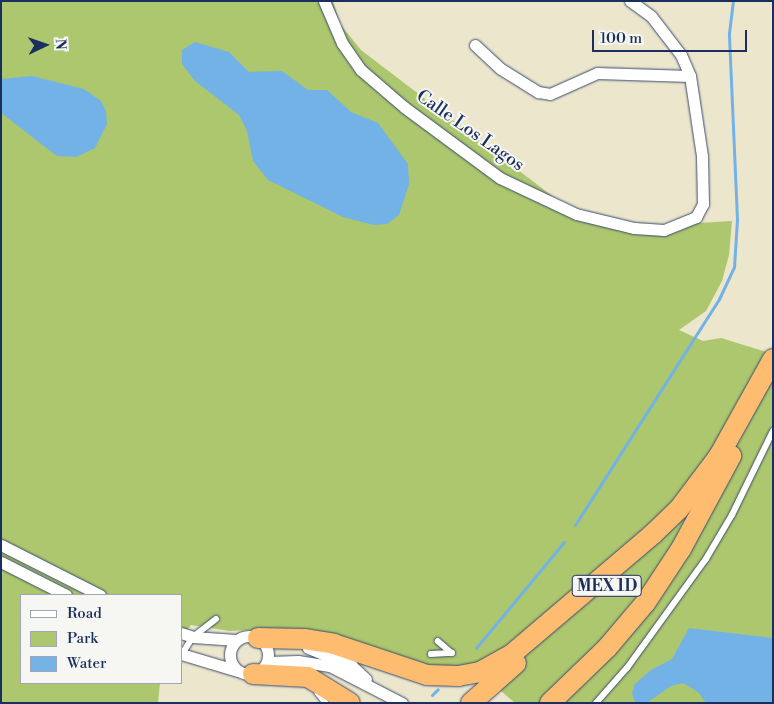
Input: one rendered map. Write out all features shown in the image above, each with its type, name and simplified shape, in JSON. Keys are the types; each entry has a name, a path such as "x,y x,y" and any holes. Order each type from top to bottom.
{"highway":[{"name":"MEX 1D","path":"550,703 607,648 646,602 681,548 773,359"},
{"name":"MEX 1D","path":"471,703 670,532 728,451 773,375"},
{"path":"262,642 291,638 334,644 427,675 458,676 486,670 512,654 653,534 679,509 728,451"},
{"path":"565,703 620,647 673,579 702,529 728,451"},
{"path":"256,670 308,677 350,703"}],"street":[{"name":"Calle Los Lagos","path":"324,1 342,43 361,70 404,107 500,178 576,214 634,228 664,230 682,225 696,217 703,204 702,156 690,76 681,55 651,16 630,1"},
{"path":"475,45 500,69 538,92 550,94 597,73 690,76"},
{"path":"1,545 98,594"},
{"path":"1,562 64,594"},
{"path":"182,632 193,637 236,640 247,636 262,642 292,645 324,653 352,666 373,685"},
{"path":"236,640 230,656 256,670"},
{"path":"256,670 262,642"},
{"path":"182,654 256,670 298,661 330,666 373,685 402,703"}],"lane":[{"path":"596,703 627,668 706,559 732,515 773,430"},
{"path":"182,653 193,637 216,619"},
{"path":"431,654 452,652 438,641"},
{"path":"256,670 304,684 314,689 326,703"}],"green space":[{"path":"1,1 333,1 340,24 361,50 560,202 586,212 648,226 732,221 729,255 722,281 706,311 679,330 703,341 721,338 773,354 773,703 515,703 476,669 445,670 262,629 230,631 191,625 182,637 182,594 20,594 20,684 160,684 158,703 1,703"}],"water":[{"path":"195,42 229,52 249,72 282,71 308,90 327,90 351,112 378,123 408,164 409,184 399,215 387,224 374,225 343,217 268,180 253,161 247,131 239,115 195,81 182,64 182,50"},
{"path":"32,76 84,89 101,101 106,111 107,124 95,148 76,157 57,156 1,113 1,79"},
{"path":"689,628 773,638 773,703 706,703 698,692 683,683 671,686 648,702 635,702 632,693 635,684 651,670 672,659"}],"waterway":[{"path":"575,525 719,299 734,267 737,219 729,33 733,1"},
{"path":"476,648 564,542"},
{"path":"432,695 438,689"}]}
